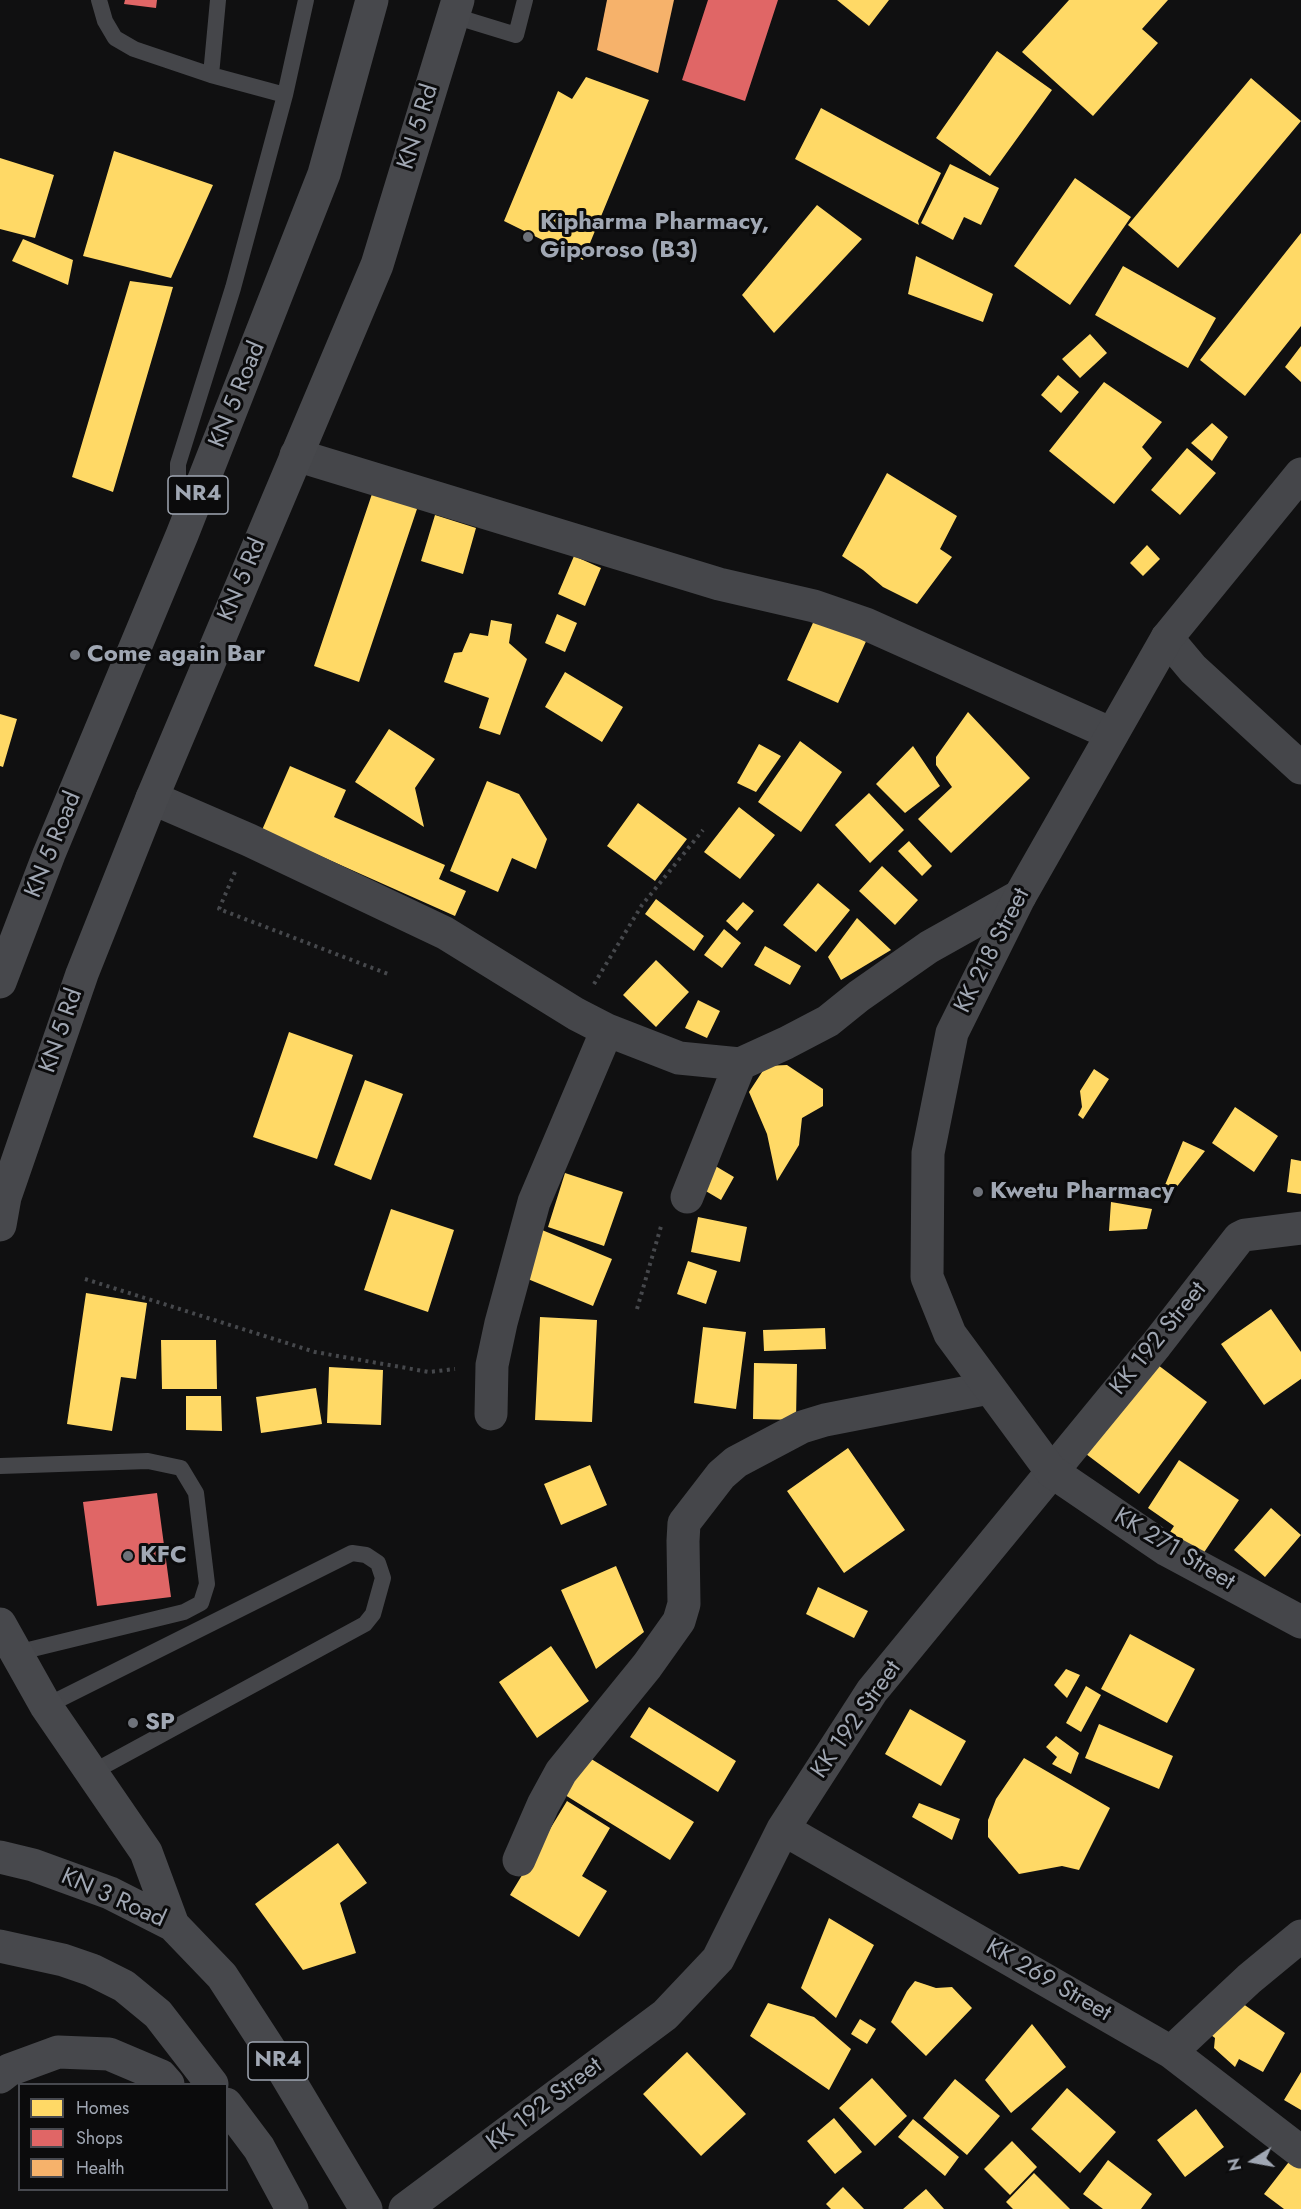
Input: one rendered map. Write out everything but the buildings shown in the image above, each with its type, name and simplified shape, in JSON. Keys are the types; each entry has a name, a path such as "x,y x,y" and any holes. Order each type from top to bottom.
{"highway":[{"name":"KN 5 Road","path":"0,982 49,855 182,535 324,174 372,0"},
{"name":"KN 5 Rd","path":"0,1226 5,1197 82,974 152,798 377,265 456,8"},
{"path":"0,1624 46,1706 146,1852 173,1925"},
{"name":"KN 3 Road","path":"0,1857 33,1865 110,1893 173,1925 222,1976 285,2073 366,2209"},
{"path":"0,1946 63,1960 92,1970 124,1986 158,2014 210,2083"},
{"path":"0,2077 9,2070 58,2052 109,2054 161,2076 166,2083"},
{"name":"NR4","path":"228,2107 259,2148 292,2209"},
{"path":"228,2130 259,2148"}],"street":[{"path":"296,455 719,584 814,606 866,624 1112,734"},
{"name":"KK 218 Street","path":"1051,1471 950,1334 927,1277 928,1154 952,1033 1020,896 1167,638 1301,474"},
{"path":"1167,638 1194,669 1301,768"},
{"path":"152,798 249,840 445,933 576,1014 607,1030 679,1058 740,1064 828,1021 928,947 1020,896"},
{"path":"491,1414 492,1365 534,1202 607,1030"},
{"path":"687,1197 740,1064"},
{"name":"KK 192 Street","path":"405,2209 665,2015 718,1959 783,1829 872,1691 1156,1345 1239,1238 1245,1235 1301,1228"},
{"path":"519,1860 543,1805 561,1772 647,1666 679,1621 684,1604 684,1523 721,1475 736,1462 802,1427 825,1420 989,1389"},
{"name":"KK 271 Street","path":"1051,1471 1167,1550 1301,1622"},
{"name":"KK 269 Street","path":"783,1829 1171,2052 1301,2152"},
{"path":"1171,2052 1249,1979 1301,1936"}],"lane":[{"path":"99,0 105,21 115,38 134,49 211,75 285,95"},
{"path":"211,75 218,0"},
{"path":"182,535 177,497 178,464 233,288 285,95 306,0"},
{"path":"456,8 516,35 525,0"},
{"path":"0,1466 148,1461 181,1468 196,1493 207,1584 201,1603 184,1612 16,1653"},
{"path":"46,1706 352,1553 366,1555 378,1563 383,1578 373,1614 365,1624 92,1773"}],"path":[{"path":"576,1014 642,905 703,830"},
{"path":"249,840 219,909 388,974"},
{"path":"637,1309 664,1217 687,1197"},
{"path":"85,1279 315,1352 429,1372 492,1365"}],"place":[{"name":"Kipharma Pharmacy, Giporoso (B3)","path":"528,237"},
{"name":"Come again Bar","path":"75,655"},
{"name":"Kwetu Pharmacy","path":"978,1192"},
{"name":"KFC","path":"128,1556"},
{"name":"SP","path":"133,1723"}]}
